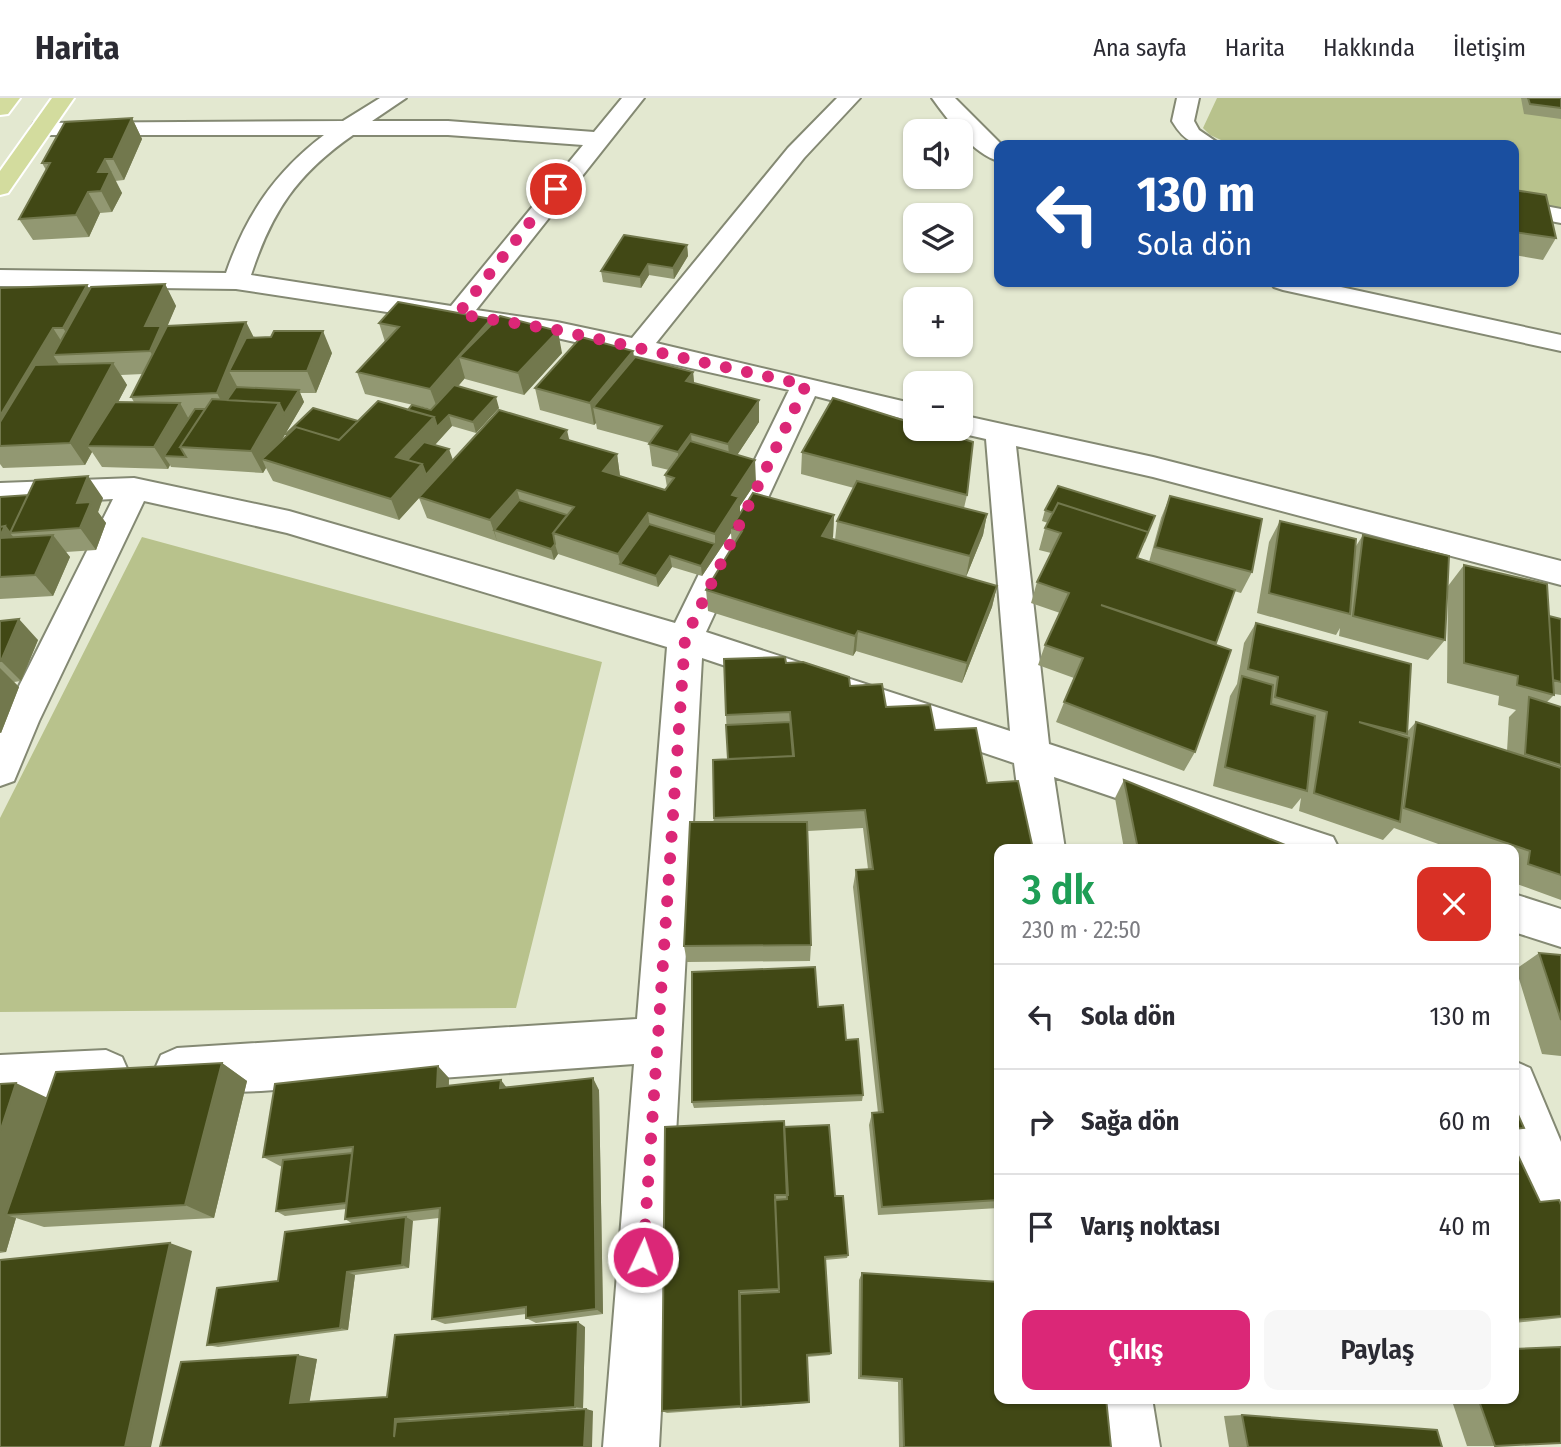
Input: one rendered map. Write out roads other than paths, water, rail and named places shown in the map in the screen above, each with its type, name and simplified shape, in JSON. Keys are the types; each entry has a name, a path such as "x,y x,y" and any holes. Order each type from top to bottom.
{"main road":[{"path":"0,109 9,98"},
{"path":"0,188 63,98"}],"street":[{"path":"236,281 259,220 283,183 349,127 395,98"},
{"path":"458,314 597,139 633,98"},
{"path":"638,348 796,153 849,98"},
{"path":"943,98 975,135 994,150"},
{"path":"1188,98 1183,121 1191,134 1201,140"},
{"path":"42,128 299,117 349,127 448,128 597,139"},
{"path":"1519,208 1561,216"},
{"path":"0,278 236,281 557,330 806,385 903,410"},
{"path":"1306,287 1561,343"},
{"path":"631,1447 685,639 806,385"},
{"path":"973,427 1153,467 1561,573"},
{"path":"1000,433 1031,752 1044,844"},
{"path":"0,770 20,721 134,488"},
{"path":"0,494 134,488 289,522 685,639 1304,844"},
{"path":"1519,915 1561,928"},
{"path":"0,1078 261,1068 657,1041"},
{"path":"1519,1097 1561,1202"},
{"path":"1126,1404 1132,1447"}]}
